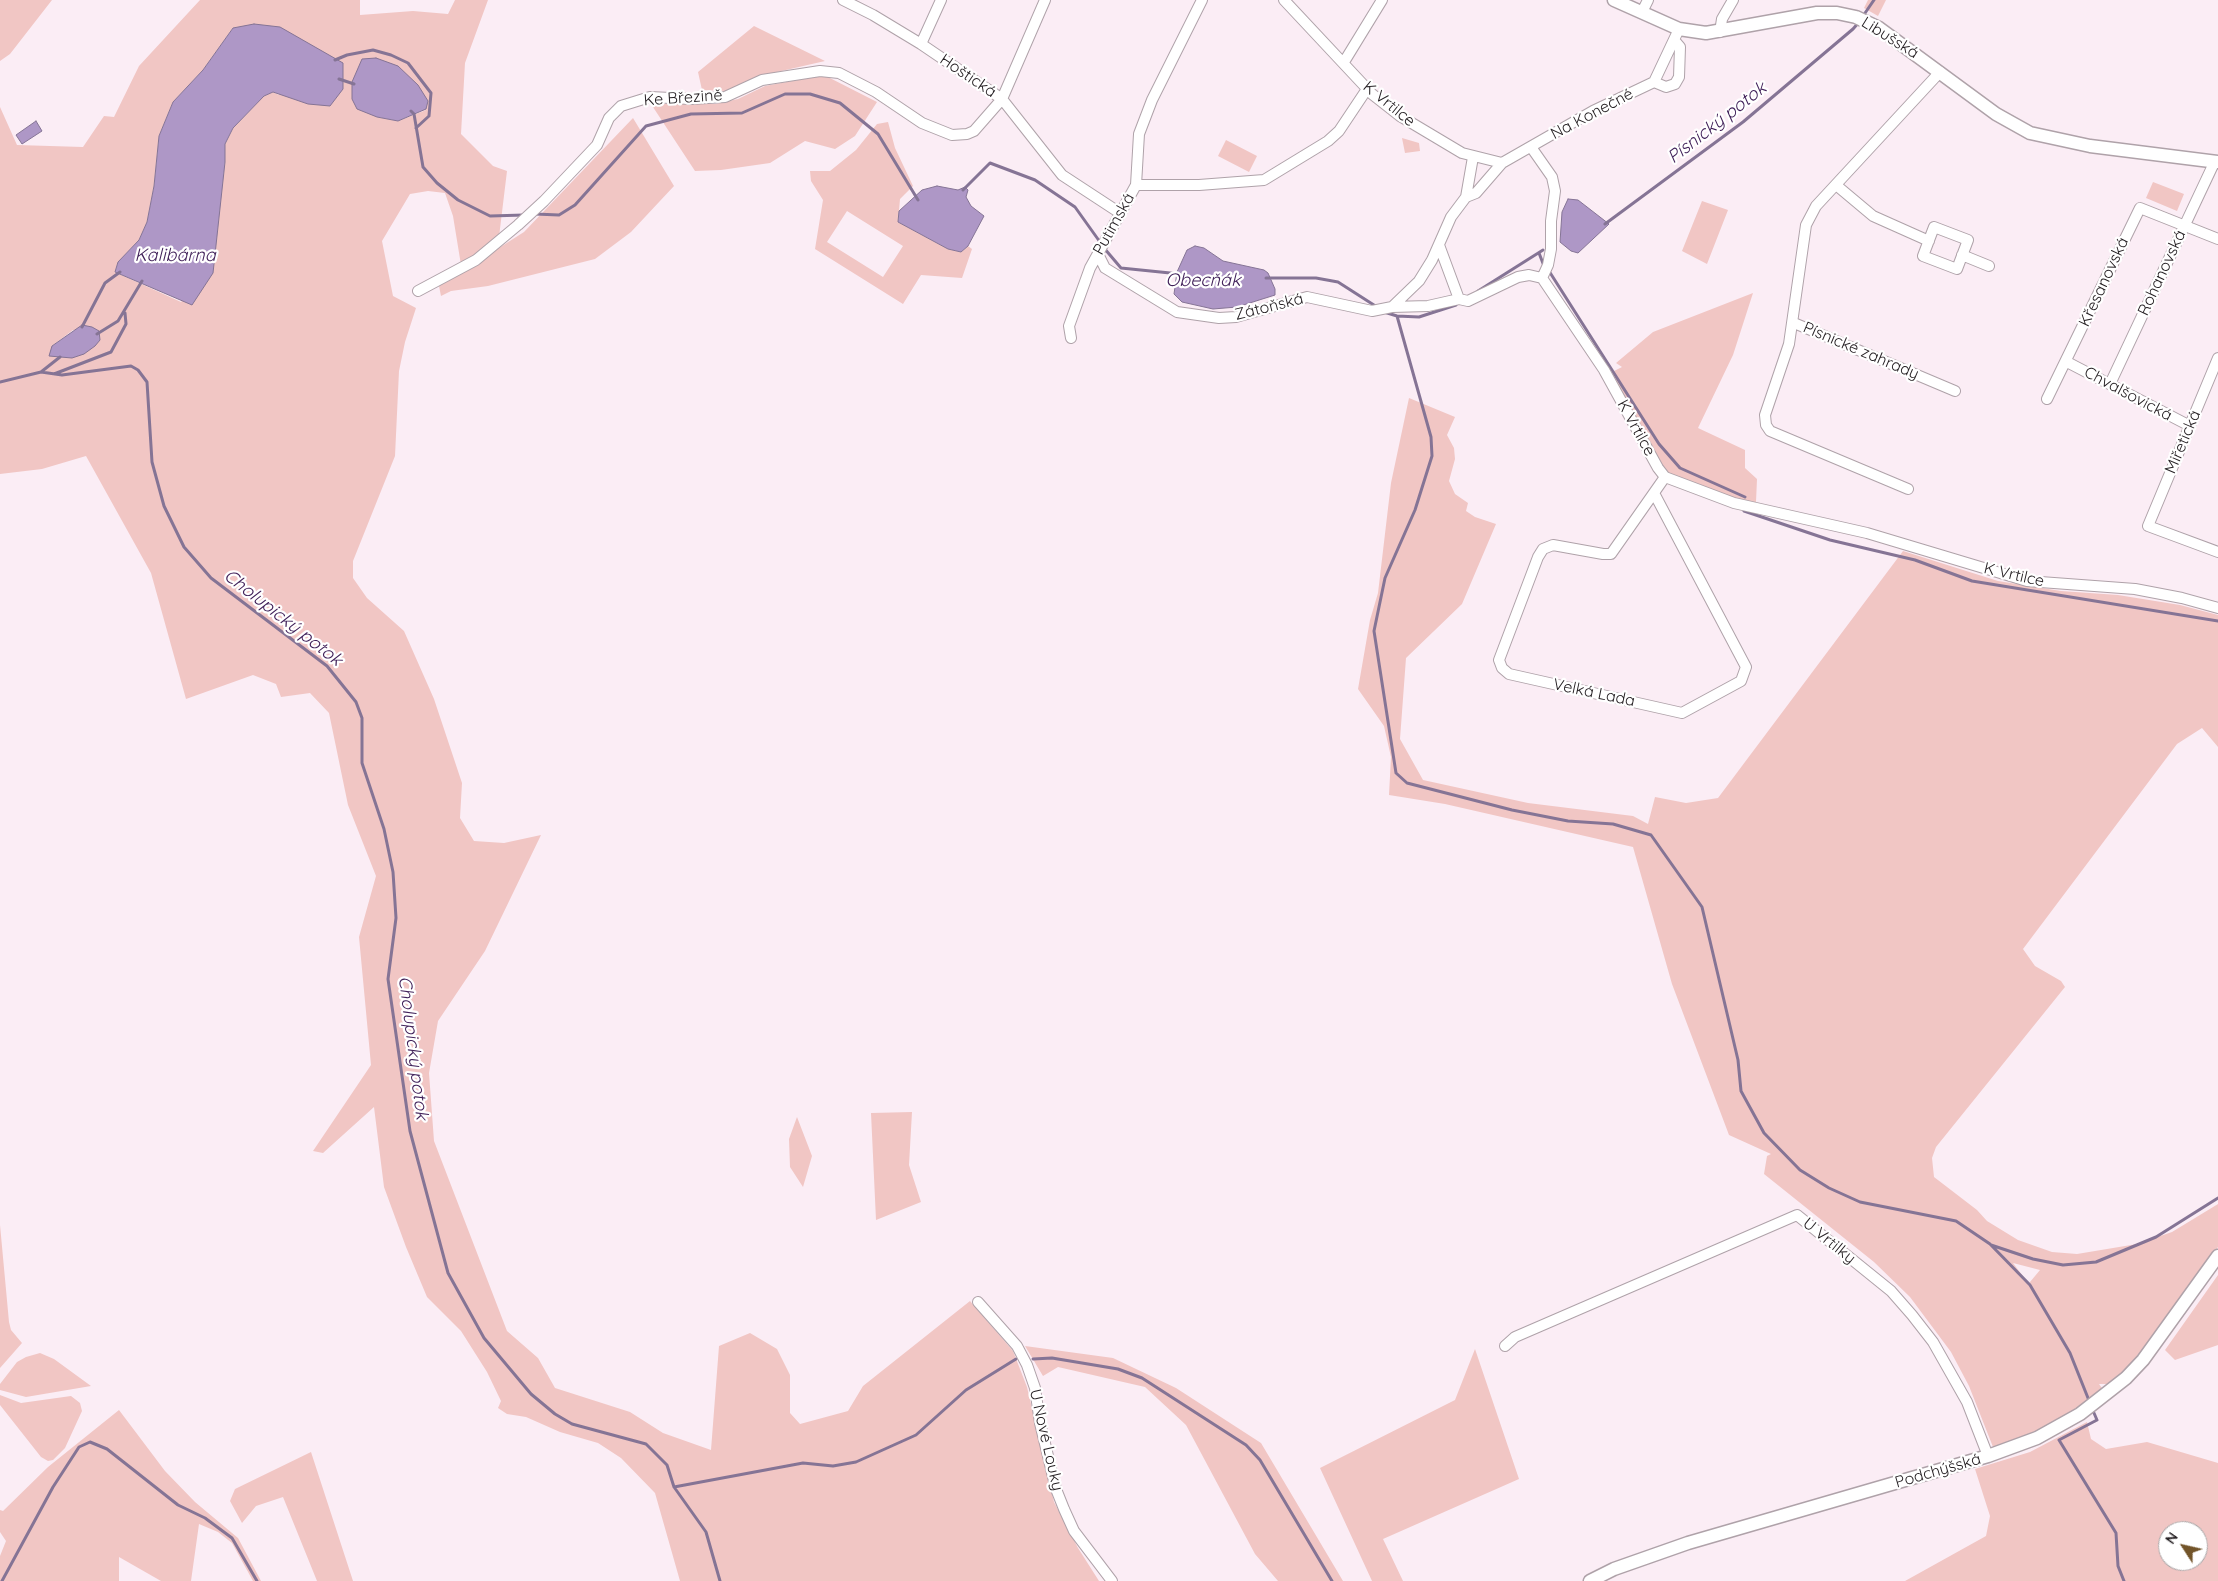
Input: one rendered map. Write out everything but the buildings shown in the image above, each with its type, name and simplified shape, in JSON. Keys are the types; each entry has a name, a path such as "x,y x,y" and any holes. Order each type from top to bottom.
{"street":[{"name":"Hoštická","path":"843,0 873,15 921,44 1002,99 1062,175 1120,213"},
{"path":"921,44 941,0"},
{"name":"Ke Březině","path":"418,291 476,260 526,219 597,145 609,118 621,106 650,97 725,97 762,80 820,71 839,73 876,92 922,123 940,132 960,136 974,131 1002,99 1045,0"},
{"name":"Putimská","path":"1071,338 1070,326 1074,310 1090,268 1136,185 1139,134 1152,100 1202,0"},
{"name":"K Vrtilce","path":"1284,0 1344,62 1367,89 1400,116 1433,138 1473,157 1502,163"},
{"path":"1344,62 1382,0"},
{"name":"Libušská","path":"1614,0 1642,12 1676,34 1720,32 1817,13 1837,13 1861,19 1908,47 1996,114 2030,133 2090,146 2216,161"},
{"path":"1642,12 1648,0"},
{"path":"1720,32 1722,19 1733,0"},
{"path":"1654,82 1676,34"},
{"name":"Na Konečné","path":"1531,147 1593,111 1654,82 1666,87 1675,84 1679,77 1680,47 1676,34"},
{"name":"Písnické zahrady","path":"1940,72 1816,206 1806,225 1802,243 1794,323 1955,391"},
{"path":"1136,185 1199,185 1264,180 1316,150 1334,136 1367,89"},
{"path":"1466,197 1476,193 1502,163 1531,147 1552,177 1555,191 1545,271"},
{"path":"1384,309 1419,280 1439,245 1451,217 1466,197 1473,157"},
{"name":"Rohanovská","path":"2110,384 2216,161"},
{"path":"1836,185 1873,216 1929,241"},
{"name":"Křesanovská","path":"2047,399 2140,208 2185,225"},
{"path":"2185,225 2218,239"},
{"path":"1934,227 1968,240 1962,255 1957,268 1923,256 1934,227"},
{"path":"1439,245 1459,299"},
{"name":"Zátoňská","path":"1101,248 1105,268 1177,312 1219,318 1236,317 1307,297 1315,297 1358,309 1418,307 1459,299 1468,301 1474,300 1523,276 1545,271"},
{"path":"1962,255 1989,266"},
{"name":"K Vrtilce","path":"1545,271 1604,370 1658,468 1665,477 1734,503 1867,533 2027,581 2134,589 2182,598 2218,608"},
{"path":"1794,323 1789,344 1765,415 1766,425 1770,431 1908,489"},
{"name":"Miřetická","path":"2218,358 2148,526 2218,552"},
{"name":"Chvalšovická","path":"2066,362 2190,426"},
{"name":"Velká Lada","path":"1654,493 1746,668 1741,681 1682,713 1509,674 1502,668 1499,660 1534,566 1543,549 1553,544 1611,554 1665,477"},
{"name":"U Vrtilky","path":"1505,1346 1516,1337 1797,1215 1891,1291 1912,1315 1933,1342 1967,1402 1988,1456"},
{"name":"Podchýšská","path":"1590,1581 1614,1569 1688,1543 1988,1456 2037,1438 2080,1414 2126,1378 2143,1360 2218,1256"},
{"name":"U Nové Louky","path":"978,1302 1012,1340 1027,1364 1035,1388 1040,1423 1052,1471 1064,1510 1074,1531 1112,1581"}],"shaded area":[{"path":"0,0 52,0 10,54 0,61"},
{"path":"200,0 360,0 360,15 413,11 448,14 455,0 488,0 465,63 461,134 493,166 507,171 499,237 461,265 453,216 445,193 428,191 410,194 382,241 393,296 416,308 405,342 399,371 395,456 353,561 353,578 367,598 404,631 434,699 462,783 460,818 474,841 504,843 541,835 485,951 438,1021 429,1073 434,1141 507,1331 538,1358 555,1388 630,1412 663,1433 711,1450 719,1346 750,1333 777,1349 790,1375 790,1413 800,1424 848,1411 863,1386 970,1301 1013,1351 1027,1387 1054,1502 1078,1548 1099,1581 680,1581 655,1493 621,1458 598,1443 560,1432 526,1417 507,1414 498,1408 501,1401 487,1372 461,1331 427,1297 406,1247 384,1187 374,1107 323,1153 313,1151 371,1065 359,937 376,876 348,805 329,713 310,693 281,697 276,684 253,675 186,699 151,573 86,456 42,469 0,474 0,107 17,145 83,147 104,116 114,117 139,66","holes":["233,28 279,95 273,92 264,96 233,128 225,144 225,162 214,255 181,302 115,272 118,262 139,240 147,222 154,186 159,136 173,102 203,70","426,110 398,121 377,117","73,330 99,331 100,340 52,346"]},
{"path":"1868,0 1886,0 1878,16 1864,8"},
{"path":"754,26 825,61 764,75 726,91 702,90 698,72"},
{"path":"824,75 877,102 855,136 835,149 805,141 770,163 721,170 695,171 651,104 715,104 738,99 765,86"},
{"path":"633,118 674,186 631,232 595,259 488,286 451,291 441,296 439,286 524,232"},
{"path":"888,122 895,148 913,186 900,199 898,222 948,249 961,252 968,246 972,249 962,278 921,275 903,304 815,249 823,200 811,181 810,171 830,171 856,150 877,124","holes":["847,211 903,246 883,277 827,242"]},
{"path":"1402,138 1419,143 1420,151 1405,153"},
{"path":"1226,140 1257,156 1249,172 1218,156"},
{"path":"2153,182 2184,194 2177,211 2146,198"},
{"path":"1702,201 1728,210 1707,264 1682,251"},
{"path":"1753,293 1733,355 1698,428 1745,450 1745,468 1757,479 1756,502 1738,501 1665,472 1610,373 1622,367 1616,363 1653,332"},
{"path":"1409,398 1455,417 1447,435 1454,448 1455,459 1449,481 1455,494 1468,503 1466,511 1475,517 1496,524 1462,604 1406,658 1400,739 1423,780 1528,803 1633,816 1648,824 1655,797 1686,803 1718,798 1903,551 1998,581 2061,591 2118,595 2180,605 2218,615 2218,747 2202,728 2177,744 2023,949 2035,966 2061,981 2065,987 1936,1147 1932,1158 1934,1177 1977,1210 1987,1221 2018,1240 2052,1252 2077,1254 2137,1244 2172,1232 2218,1204 2218,1247 2135,1360 2109,1384 2099,1384 2104,1391 2091,1396 2092,1399 2027,1438 1993,1447 1969,1386 1951,1352 1910,1297 1874,1262 1764,1174 1767,1156 1771,1154 1729,1135 1672,984 1633,847 1445,804 1389,795 1391,757 1384,726 1358,689 1370,620 1378,593 1391,483","holes":["2013,1263 2040,1270 2030,1282 2031,1287"]},
{"path":"912,1112 909,1165 921,1202 876,1220 871,1113"},
{"path":"797,1117 812,1156 803,1187 790,1167 789,1139"},
{"path":"0,1225 9,1322 11,1330 22,1343 0,1368"},
{"path":"2218,1275 2218,1345 2175,1360 2165,1350"},
{"path":"1025,1346 1113,1358 1176,1388 1261,1443 1343,1581 1278,1581 1255,1554 1186,1425 1145,1387 1058,1367 1043,1376"},
{"path":"1475,1349 1519,1479 1383,1539 1403,1581 1372,1581 1320,1468 1455,1400"},
{"path":"40,1353 54,1359 91,1386 26,1397 0,1390 0,1384 17,1362"},
{"path":"0,1395 21,1403 71,1396 80,1403 82,1411 65,1448 53,1460 48,1461 41,1457 0,1405"},
{"path":"119,1410 165,1471 195,1502 238,1538 261,1581 253,1581 232,1543 218,1532 199,1524 191,1581 161,1581 119,1557 119,1581 0,1581 0,1556 6,1541 0,1532 0,1510 3,1511 48,1467"},
{"path":"2087,1422 2091,1439 2106,1449 2147,1442 2218,1463 2218,1581 1905,1581 1986,1536 1990,1516 1975,1469 2030,1452"},
{"path":"311,1452 353,1581 317,1581 283,1497 256,1506 242,1523 230,1501 235,1489"}],"water":[{"name":"Kalibárna","path":"254,24 280,27 343,63 343,89 330,106 308,104 273,92 264,96 233,128 225,144 225,162 213,273 192,305 115,272 118,262 139,240 147,222 154,186 159,136 173,102 203,70 233,28"},
{"path":"376,58 398,66 418,85 428,101 426,109 398,121 377,117 357,109 352,99 352,82 362,59"},
{"path":"36,121 42,131 22,144 16,135"},
{"path":"937,186 958,190 965,187 968,190 966,197 971,206 984,216 968,246 961,252 948,249 898,222 899,211 922,190"},
{"path":"1568,199 1578,200 1609,224 1578,253 1571,251 1560,242 1562,212"},
{"name":"Obecňák","path":"1195,246 1204,248 1223,261 1264,270 1268,273 1275,289 1275,295 1237,307 1213,309 1182,302 1174,294 1177,272 1187,250"},
{"path":"82,325 99,331 100,340 95,346 84,354 72,358 49,356 52,346"}],"waterway":[{"name":"Písnický potok","path":"1863,16 1874,0"},
{"name":"Písnický potok","path":"1605,224 1743,122 1860,21"},
{"path":"335,60 347,55 373,50 391,55 408,63 431,93 429,116 416,128"},
{"name":"Písnický potok","path":"339,79 354,84"},
{"name":"Písnický potok","path":"535,214 559,215 575,205 646,126 691,114 742,113 785,94 810,94 840,103 878,134 918,200"},
{"name":"Písnický potok","path":"411,111 414,114 423,167 437,183 458,200 490,216 524,215"},
{"name":"Písnický potok","path":"963,190 990,163 1035,180 1075,207 1100,242"},
{"name":"Písnický potok","path":"1104,248 1121,268 1180,274"},
{"name":"Písnický potok","path":"1478,291 1543,250"},
{"path":"1539,253 1544,266"},
{"path":"1549,271 1659,444 1680,468 1745,497"},
{"path":"82,327 105,283 120,272"},
{"name":"Písnický potok","path":"1266,278 1316,278 1338,282 1377,307"},
{"name":"Písnický potok","path":"97,334 118,321 142,281"},
{"name":"Písnický potok","path":"1384,312 1397,316 1419,317 1456,305"},
{"path":"54,374 111,352 126,324 125,313"},
{"path":"1397,316 1431,437 1432,456 1415,510 1385,578 1374,631 1396,773 1407,783 1512,810 1568,821 1613,824 1651,835 1702,907 1738,1060 1741,1091 1764,1133 1800,1170 1829,1188 1860,1202 1956,1221 1990,1244 2030,1285 2070,1353 2090,1403"},
{"name":"Písnický potok","path":"0,382 41,372 60,357"},
{"name":"Cholupický potok","path":"41,372 62,375 131,366 138,370 147,382 152,462 164,506 184,547 211,578 327,666 356,702 362,718 362,763 384,829 393,872 396,918 388,979 410,1131 448,1273 484,1338 531,1394 555,1414 572,1424 646,1444 667,1465 674,1487 706,1532 720,1581"},
{"path":"1744,511 1830,540 1915,560 1972,581 2218,621"},
{"path":"1991,1245 2033,1259 2063,1265 2096,1262 2156,1237 2218,1198"},
{"path":"1033,1359 1052,1358 1118,1369 1142,1378 1246,1445 1260,1460 1332,1581"},
{"path":"674,1487 803,1463 833,1466 856,1462 916,1435 966,1390 1016,1359"},
{"path":"2094,1413 2097,1420 2059,1440 2116,1533 2118,1566 2124,1581"},
{"path":"2,1581 53,1487 79,1447 90,1442 107,1449 178,1505 205,1518 232,1538 257,1581"}]}
